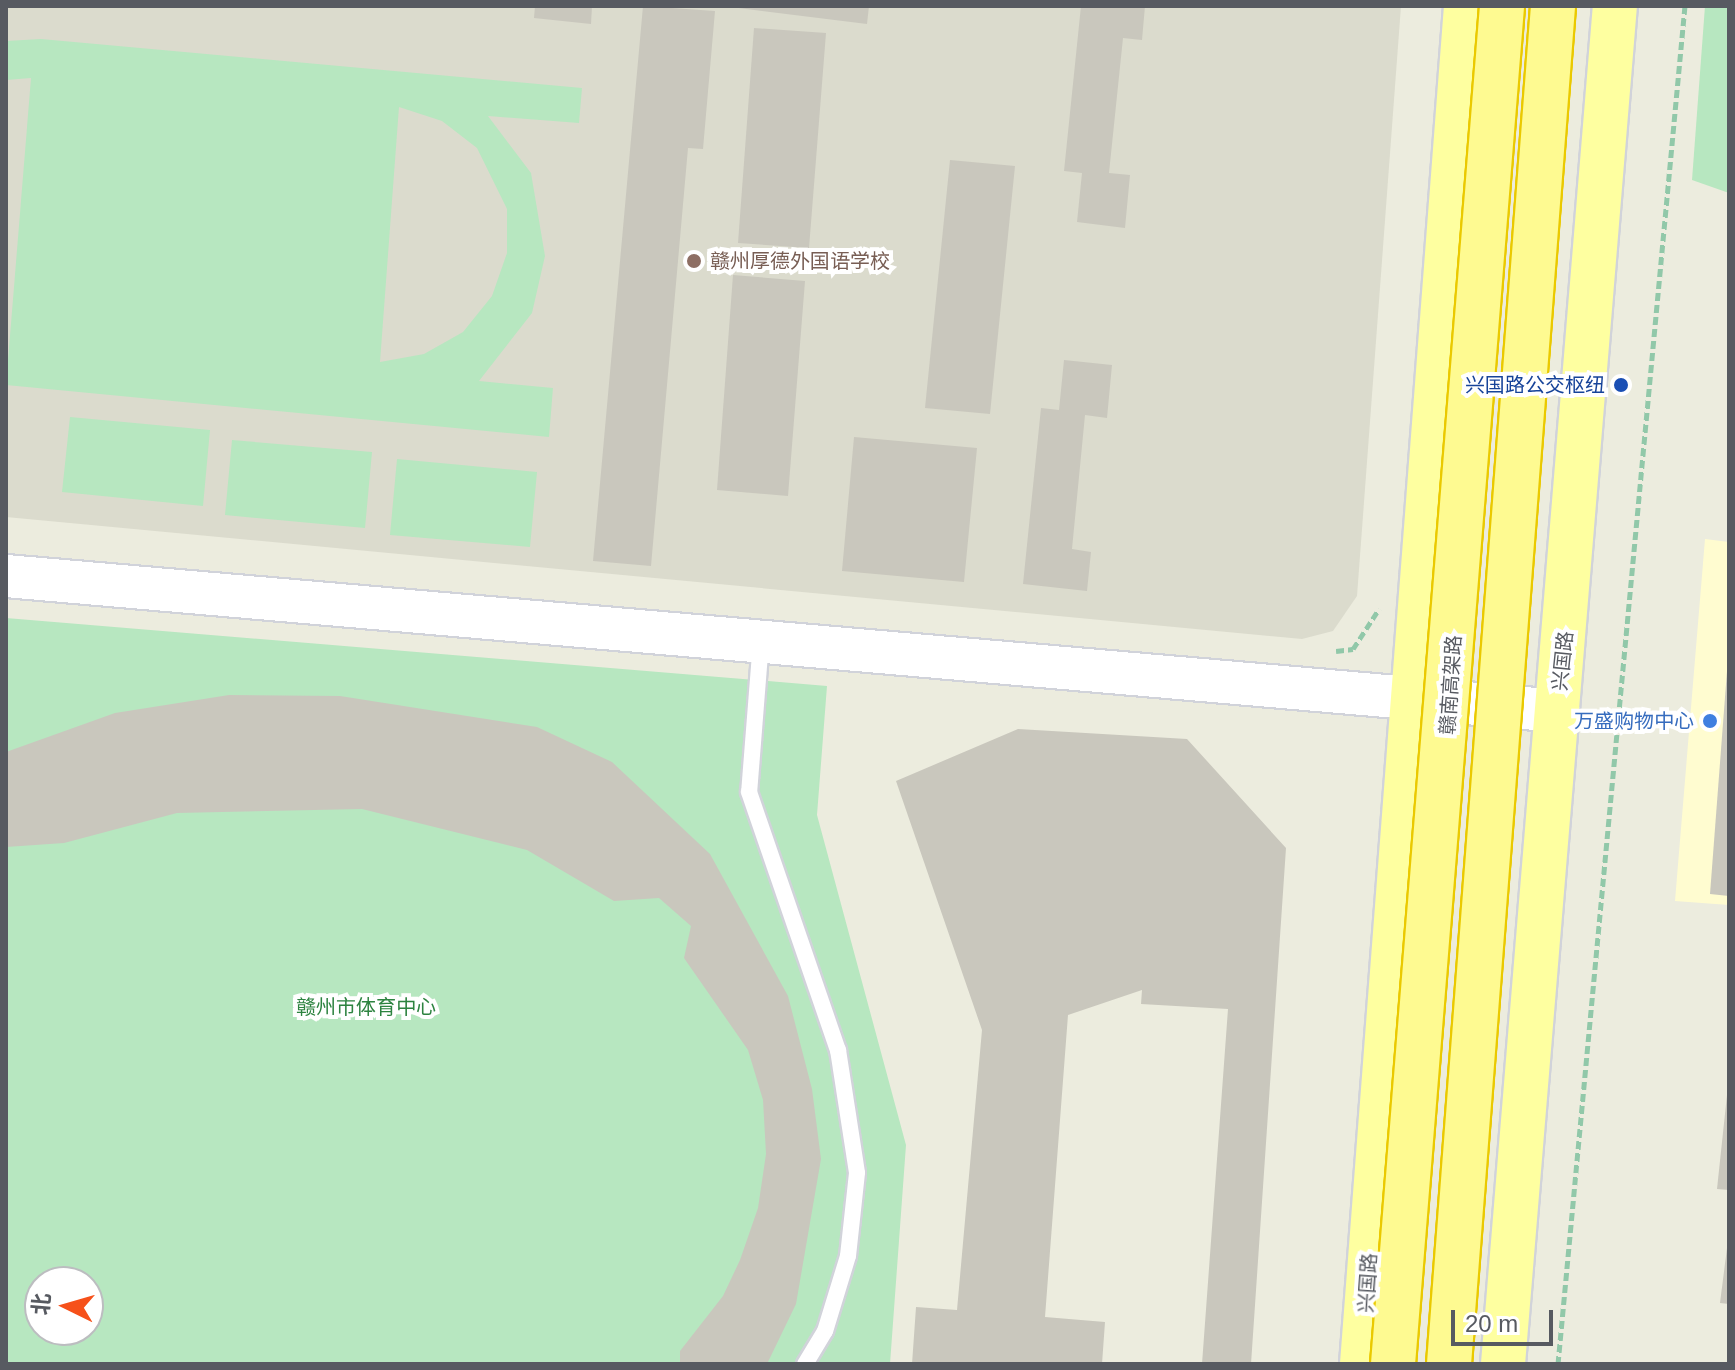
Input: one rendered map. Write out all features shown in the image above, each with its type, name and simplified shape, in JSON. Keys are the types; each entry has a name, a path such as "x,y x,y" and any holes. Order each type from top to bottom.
{"highway":[{"name":"赣南高架路","path":"1393,1364 1502,6"},
{"path":"1449,1364 1553,6"}],"main road":[{"name":"兴国路","path":"1362,1364 1410,694 1466,6"},
{"name":"兴国路","path":"1503,1364 1615,6"}],"street":[{"path":"6,576 1410,694 1558,711"}],"lane":[{"path":"761,641 749,792 838,1050 857,1173 848,1256 825,1331 805,1364"}],"path":[{"path":"1558,1364 1685,6"},
{"path":"1327,652 1353,649 1371,630 1382,600"}],"shaded area":[{"name":"赣州厚德外国语学校","path":"6,6 1401,6 1357,596 1333,631 1302,639 6,517"},
{"name":"万盛购物中心","path":"1705,539 1729,542 1729,905 1675,901"}],"green space":[{"path":"1705,6 1729,6 1729,193 1692,180"},
{"path":"41,39 582,88 579,123 488,116 531,173 545,256 532,313 479,381 553,388 549,437 6,385 31,78 6,80 6,41","holes":["399,107 442,121 477,148 507,209 507,253 492,296 463,332 424,354 380,362"]},
{"path":"70,417 210,430 203,506 62,492"},
{"path":"232,440 372,452 365,528 225,515"},
{"path":"397,459 537,472 530,547 390,535"},
{"name":"赣州市体育中心","path":"6,618 827,686 817,815 906,1145 890,1364 6,1364"}],"building":[{"path":"535,6 592,6 591,24 534,18"},
{"path":"643,6 715,11 703,149 688,148 651,566 593,561"},
{"path":"723,6 869,6 867,24"},
{"path":"1081,6 1145,6 1142,40 1123,38 1109,173 1130,175 1125,228 1077,222 1082,173 1064,171"},
{"path":"754,28 826,33 809,248 738,243"},
{"path":"950,160 1015,166 990,414 925,408"},
{"path":"733,275 805,281 788,496 717,490"},
{"path":"1064,360 1112,365 1107,418 1085,415 1072,549 1091,552 1087,591 1023,584 1041,408 1059,410"},
{"path":"854,437 977,448 964,582 842,571"},
{"path":"1729,671 1729,896 1710,894"},
{"path":"229,695 340,696 537,727 612,762 710,854 788,996 812,1089 821,1159 796,1304 767,1364 680,1364 680,1351 723,1296 740,1260 758,1208 766,1154 763,1100 748,1050 684,958 691,926 659,898 614,901 527,850 362,809 177,813 64,843 6,847 6,752 115,713"},
{"path":"1018,729 1187,739 1286,848 1251,1364 1202,1364 1228,1009 1141,1004 1142,990 1068,1015 1045,1317 1105,1322 1102,1364 912,1364 916,1307 957,1310 982,1030 896,781"},
{"path":"1729,1095 1729,1190 1717,1189"},
{"path":"1729,1248 1729,1304 1720,1303"}],"place":[{"name":"赣州厚德外国语学校","path":"694,261"},
{"name":"兴国路公交枢纽","path":"1621,385"},
{"name":"万盛购物中心","path":"1710,721"}]}
